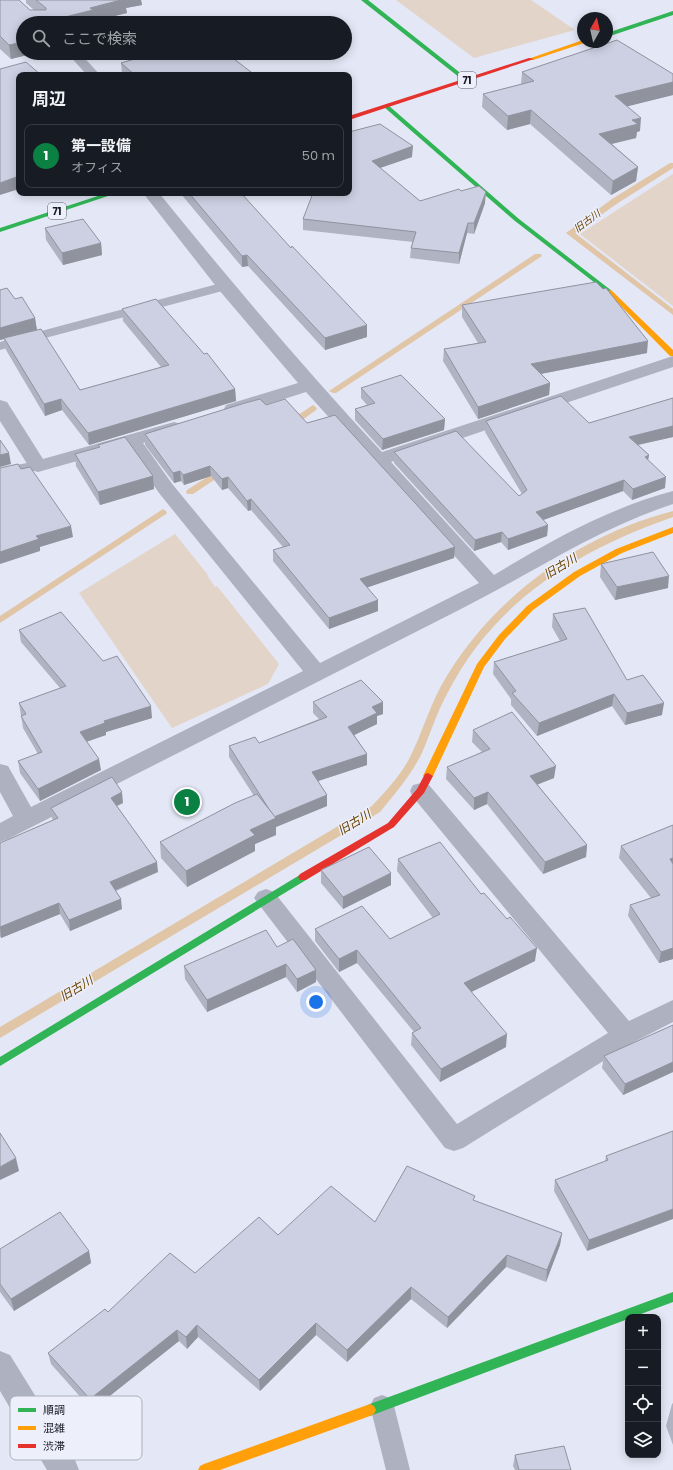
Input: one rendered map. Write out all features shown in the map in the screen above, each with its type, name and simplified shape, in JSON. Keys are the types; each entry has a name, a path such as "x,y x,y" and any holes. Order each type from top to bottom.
{"street":[{"path":"364,0 466,80"},
{"path":"613,32 673,13"},
{"name":"71","path":"352,117 577,44"},
{"path":"386,106 517,220 612,294 673,354"},
{"name":"71","path":"0,230 105,196"},
{"path":"153,196 225,286 310,385 492,585"},
{"path":"377,460 673,361"},
{"path":"214,415 310,385"},
{"path":"0,406 38,466 132,441 192,422"},
{"path":"132,441 166,489 317,674"},
{"path":"0,833 492,585 544,553 592,527 639,507 673,497"},
{"path":"0,1062 266,898 391,825 421,790 480,666 502,637 530,608 577,574 620,551 673,530"},
{"path":"0,772 26,819"},
{"path":"421,790 625,1035"},
{"path":"266,898 454,1140 625,1035 673,1010"},
{"path":"204,1470 382,1406 673,1297"},
{"path":"0,1364 19,1396"},
{"path":"58,1460 64,1470"}],"lane":[{"path":"80,60 91,72"},
{"path":"0,346 225,286"},
{"path":"0,473 38,466"},
{"path":"382,1406 398,1470"}],"shaded area":[{"path":"396,0 531,0 575,30 474,58"},
{"path":"673,174 673,306 580,234"},
{"path":"175,534 208,575 215,587 217,586 279,664 268,684 172,728 79,593"}],"building":[{"path":"0,0 19,0 30,10 46,10 46,8 36,0 121,0 90,8 93,10 69,16 16,16 16,44 9,45 0,36"},
{"path":"617,40 673,74 673,82 615,96 641,118 632,120 638,124 599,134 638,167 613,181 531,110 508,116 483,94 534,81 522,72 593,48 613,48 613,41"},
{"path":"131,60 235,60 251,72 132,72 121,63"},
{"path":"26,62 38,72 16,72 16,177 0,183 0,69"},
{"path":"380,124 413,146 372,161 420,201 459,189 461,191 479,186 486,192 474,223 468,223 459,253 411,248 416,232 303,219 312,196 352,196 352,131"},
{"path":"192,196 244,196 291,248 292,246 367,325 325,338 247,255 242,256"},
{"path":"83,219 101,243 62,253 45,228"},
{"path":"596,282 603,289 606,288 648,341 531,364 550,383 478,407 444,349 486,342 462,305"},
{"path":"7,288 15,299 22,297 35,318 0,328 0,290"},
{"path":"156,299 204,354 207,353 235,389 88,433 61,399 44,404 4,338 41,329 80,390 169,365 122,309"},
{"path":"401,375 445,419 383,439 355,409 375,403 361,388"},
{"path":"561,396 589,423 673,398 673,426 629,437 649,455 645,457 666,477 633,489 624,480 536,512 548,525 508,539 502,532 475,540 394,452 456,431 519,496 527,490 486,421"},
{"path":"260,399 266,405 285,399 307,423 335,415 455,547 360,579 378,600 329,618 273,550 290,545 251,499 247,501 228,477 222,479 210,466 183,475 180,471 173,473 145,434"},
{"path":"125,437 153,476 98,492 75,454 100,447 98,445"},
{"path":"0,440 9,453 0,455"},
{"path":"18,464 21,469 30,467 71,526 36,536 39,539 0,552 0,468"},
{"path":"653,552 669,576 617,587 601,564"},
{"path":"585,608 627,680 643,675 664,703 627,713 614,694 539,723 512,693 516,691 494,662 567,639 553,614"},
{"path":"61,612 103,661 117,656 151,706 104,721 105,723 80,732 99,759 38,789 18,761 42,752 21,716 26,714 19,703 66,686 19,630"},
{"path":"361,680 383,702 372,707 377,713 348,727 367,754 312,772 327,795 274,817 229,746 255,737 259,743 327,717 313,702"},
{"path":"512,712 556,766 530,776 587,845 545,862 488,792 474,798 447,767 490,749 473,730"},
{"path":"112,777 122,792 111,798 157,862 110,882 121,899 69,920 59,903 0,927 0,843 58,818 51,808"},
{"path":"257,794 276,818 250,830 255,835 186,871 160,842 235,803"},
{"path":"673,825 673,858 670,859 673,864 673,948 661,952 630,905 660,895 621,846"},
{"path":"440,842 481,894 484,893 507,919 510,917 537,948 464,983 507,1034 441,1069 412,1033 421,1028 357,950 339,959 315,929 362,906 390,939 440,914 398,859"},
{"path":"369,847 391,873 343,897 321,870"},
{"path":"266,930 277,947 293,939 316,970 297,979 286,964 207,1000 184,966"},
{"path":"673,1025 673,1062 625,1084 604,1056"},
{"path":"673,1131 673,1209 589,1240 555,1180 608,1160 606,1156"},
{"path":"0,1133 16,1158 0,1167"},
{"path":"407,1166 475,1196 473,1200 562,1233 547,1270 507,1255 448,1317 411,1287 347,1350 316,1323 259,1380 197,1325 186,1337 177,1330 94,1396 87,1396 48,1353 105,1309 108,1312 170,1253 195,1273 259,1217 278,1235 331,1186 375,1222"},
{"path":"60,1212 89,1251 11,1299 0,1284 0,1249"},
{"path":"564,1446 571,1470 519,1470 515,1455"}],"waterway":[{"name":"旧古川","path":"673,165 615,201 570,233 673,313"},
{"path":"333,391 538,256"},
{"path":"291,424 313,408"},
{"path":"190,492 223,470"},
{"path":"0,620 163,512"},
{"name":"旧古川","path":"0,1033 376,809 395,787 411,764 447,684 468,652 491,624 516,599 543,576 573,557 638,526 673,514"}],"traffic: fast":[{"path":"364,0 466,80"},
{"path":"613,33 673,13"},
{"path":"386,106 517,220 610,292"},
{"path":"0,230 105,196"},
{"path":"0,1062 303,877"},
{"path":"370,1410 673,1297"}],"traffic: slow":[{"path":"531,59 577,44"},
{"path":"610,292 673,354"},
{"path":"428,776 480,666 502,637 530,608 577,574 619,551 673,530"},
{"path":"204,1470 370,1410"}],"traffic: jam":[{"path":"352,117 531,59"},
{"path":"303,877 391,825 421,791 428,776"}],"place":[{"name":"第一設備","path":"187,802"}]}
